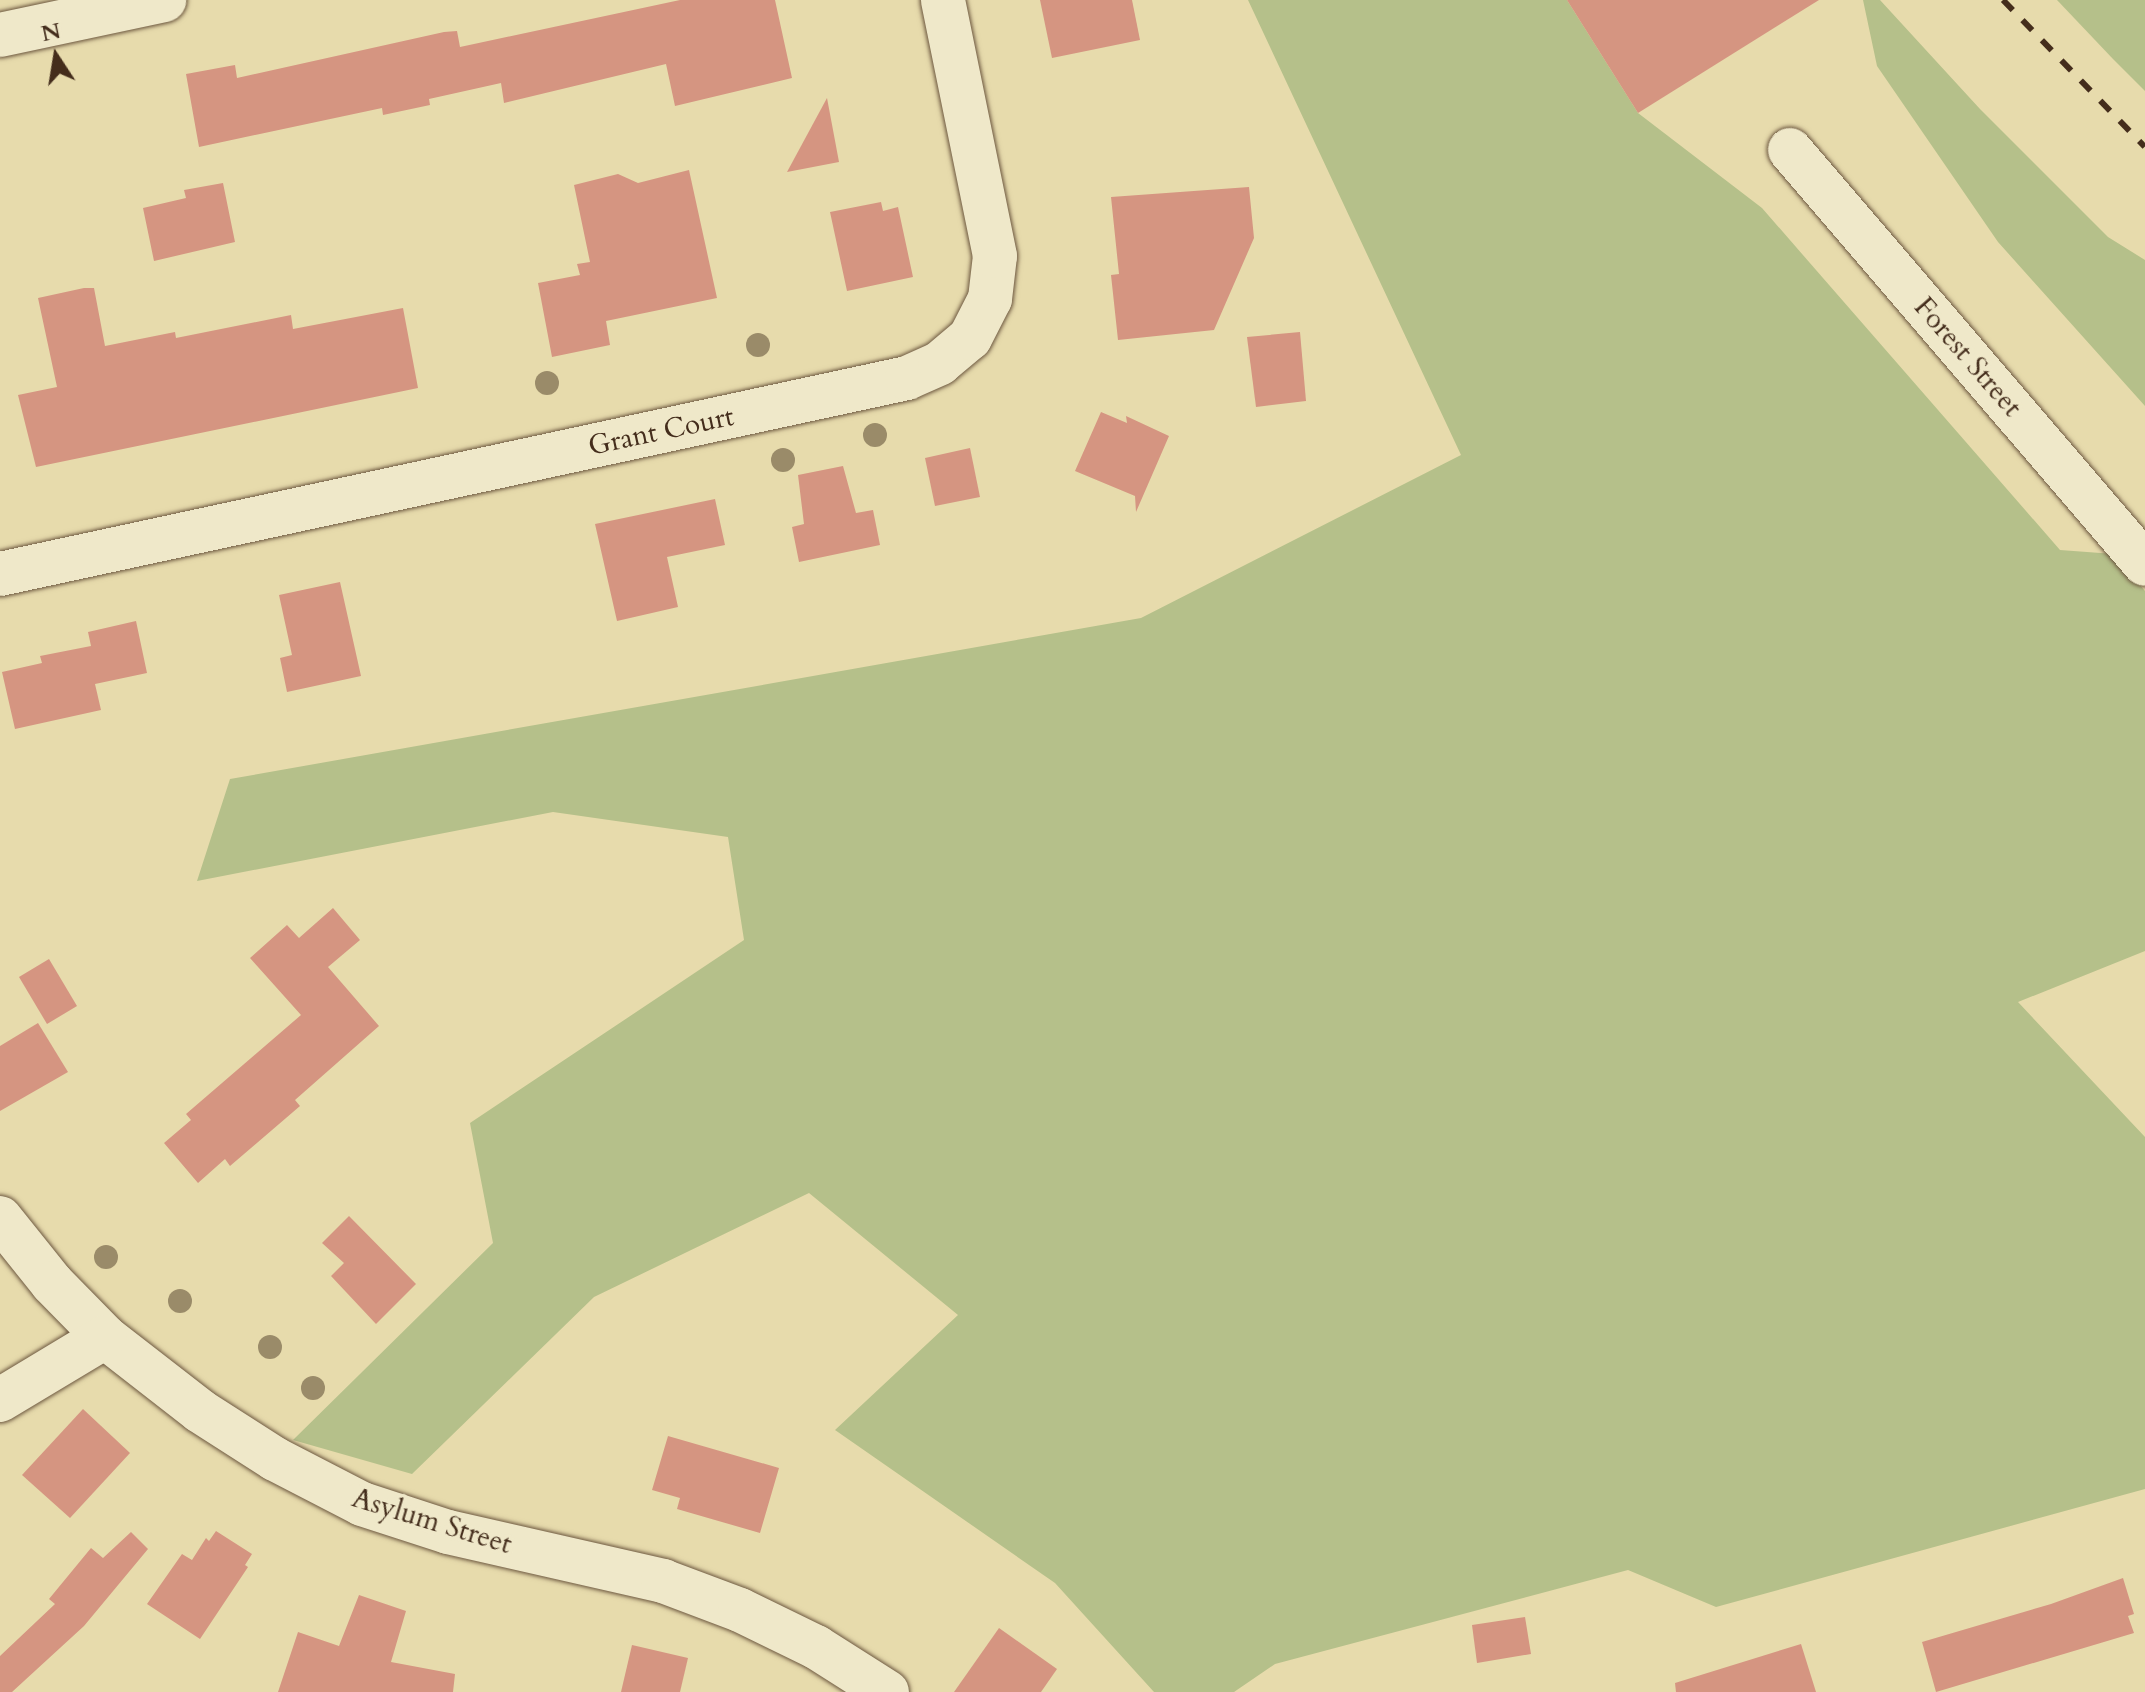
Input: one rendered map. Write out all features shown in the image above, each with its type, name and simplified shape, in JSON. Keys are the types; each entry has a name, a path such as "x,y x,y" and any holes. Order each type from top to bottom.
{"street":[{"path":"0,35 164,0"},
{"name":"Grant Court","path":"0,574 907,378 940,363 970,338 990,299 995,256 943,0"},
{"name":"Forest Street","path":"1790,150 2145,564"},
{"name":"Asylum Street","path":"0,1218 52,1283 105,1337 200,1411 275,1459 362,1504 448,1532 663,1581 740,1610 816,1647 887,1692"},
{"path":"0,1400 105,1337"}],"green space":[{"path":"1248,0 1567,0 1638,113 1762,208 2060,550 2114,554 2145,591 2145,951 2018,1002 2145,1137 2145,1489 1716,1607 1628,1570 1275,1664 1234,1692 1154,1692 1055,1583 835,1430 958,1315 809,1193 594,1297 412,1474 293,1440 493,1243 470,1123 744,940 728,837 553,812 197,881 230,779 1141,618 1461,455"},
{"path":"1863,0 1880,0 1980,109 2108,237 2145,260 2145,406 1998,242 1877,66"},
{"path":"2057,0 2145,0 2145,91 2113,59"}],"building":[{"path":"680,0 775,0 792,78 675,106 666,64 504,103 501,83 429,99 430,105 383,115 382,108 199,147 186,74 235,65 237,78 444,32 457,31 460,47"},
{"path":"1040,0 1132,0 1140,40 1052,58"},
{"path":"1567,0 1819,0 1638,113"},
{"path":"827,98 839,162 787,172"},
{"path":"689,170 717,298 606,321 610,345 552,357 538,283 580,275 577,264 590,262 574,185 618,174 638,183"},
{"path":"223,183 235,242 154,261 143,208 186,198 184,190"},
{"path":"1249,187 1254,238 1214,330 1118,340 1111,275 1119,274 1111,197"},
{"path":"881,202 883,211 898,207 913,277 847,291 830,212"},
{"path":"94,288 105,346 175,332 176,338 291,315 293,329 403,308 418,388 36,467 18,395 57,387 38,298"},
{"path":"1300,332 1306,401 1256,407 1247,337"},
{"path":"1101,412 1127,423 1126,416 1169,436 1136,512 1135,496 1075,471"},
{"path":"970,448 980,497 935,506 925,458"},
{"path":"843,466 856,513 873,510 880,545 799,562 792,527 804,524 798,475"},
{"path":"715,499 725,545 667,557 678,607 617,621 595,524"},
{"path":"340,582 361,676 287,692 280,658 292,655 279,595"},
{"path":"136,621 147,673 95,684 101,710 15,729 2,672 42,663 40,656 91,646 88,632"},
{"path":"333,908 360,940 328,967 379,1026 295,1100 300,1106 230,1166 225,1159 198,1183 164,1143 191,1120 186,1114 301,1015 250,958 287,925 299,938"},
{"path":"49,959 77,1006 47,1024 19,977"},
{"path":"38,1023 68,1072 0,1111 0,1046"},
{"path":"349,1216 416,1284 376,1324 331,1276 344,1263 322,1243"},
{"path":"83,1409 130,1453 70,1518 22,1475"},
{"path":"668,1436 779,1468 760,1533 677,1509 680,1498 652,1490"},
{"path":"216,1531 252,1554 245,1565 248,1567 200,1639 147,1604 182,1554 192,1560 206,1538 209,1541"},
{"path":"131,1532 148,1549 84,1626 12,1692 0,1692 0,1656 55,1604 49,1599 91,1548 103,1558"},
{"path":"2123,1578 2134,1614 2128,1616 2134,1633 1936,1692 1922,1642 2051,1604"},
{"path":"359,1595 406,1611 391,1662 455,1674 453,1692 278,1692 298,1632 339,1646"},
{"path":"1525,1617 1531,1654 1477,1663 1472,1625"},
{"path":"999,1628 1057,1669 1041,1692 954,1692"},
{"path":"1801,1644 1816,1692 1676,1692 1675,1683"},
{"path":"632,1645 688,1658 680,1692 621,1692"}],"railway":[{"path":"2003,0 2145,147"}]}
